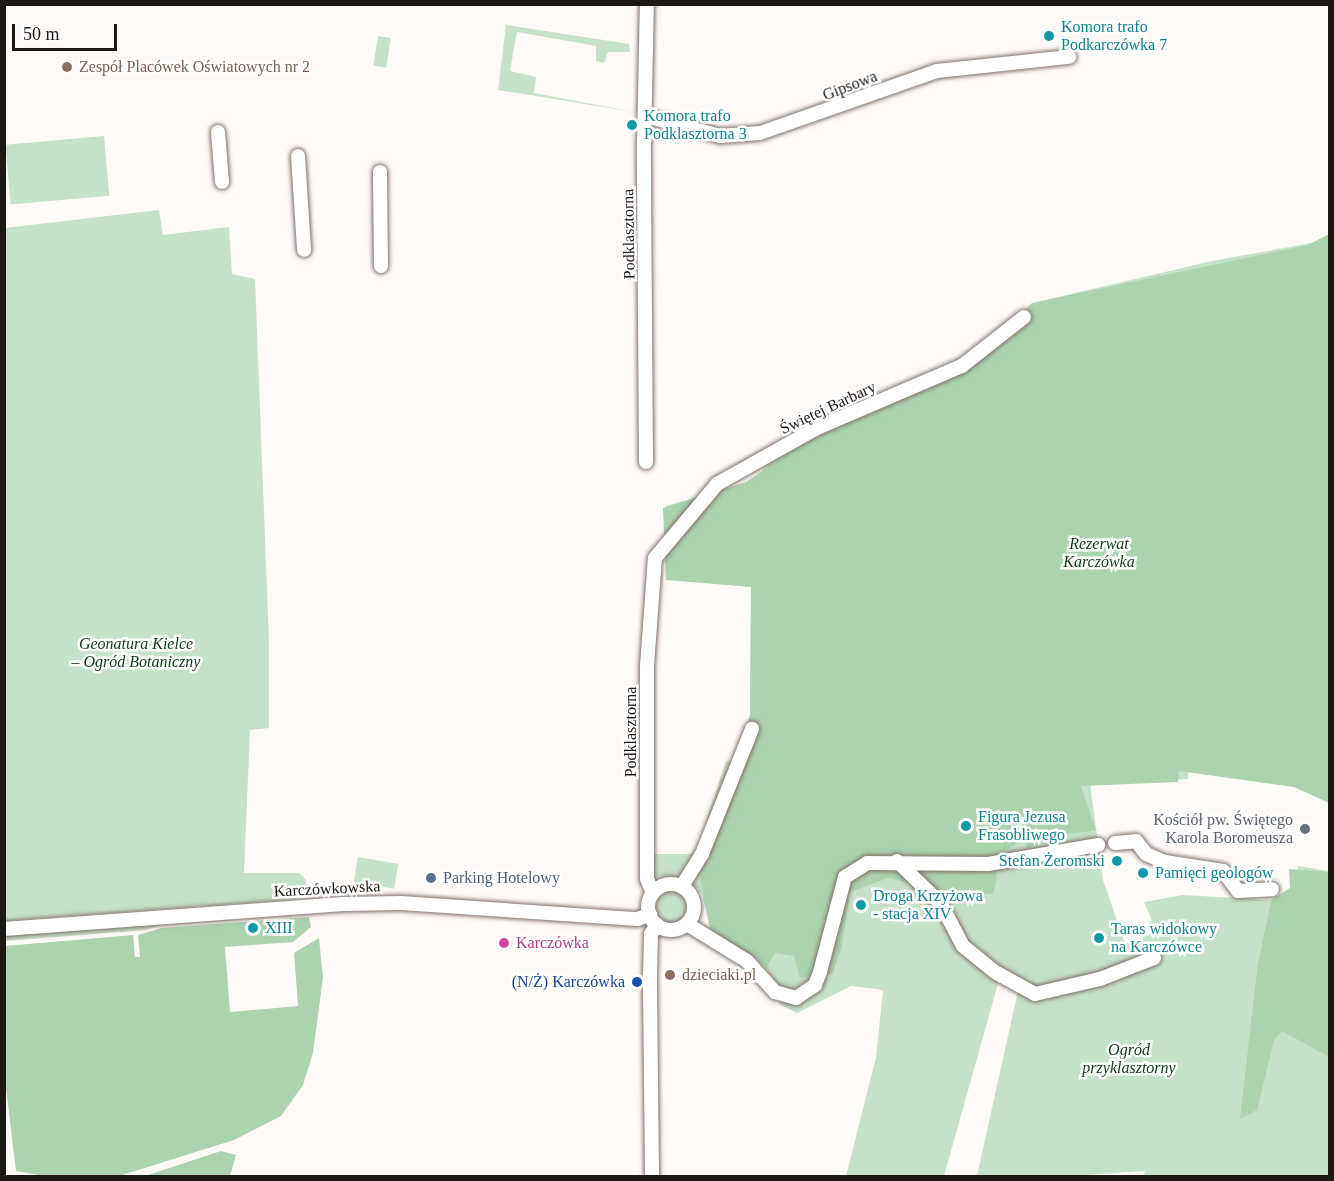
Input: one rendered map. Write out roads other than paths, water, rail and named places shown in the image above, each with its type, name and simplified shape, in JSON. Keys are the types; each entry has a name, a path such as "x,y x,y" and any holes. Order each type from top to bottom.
{"street":[{"name":"Podklasztorna","path":"646,462 647,4"},
{"name":"Gipsowa","path":"645,116 710,135 760,133 937,71 1068,57"},
{"path":"218,132 222,182"},
{"path":"298,156 304,250"},
{"path":"380,172 381,266"},
{"name":"Świętej Barbary","path":"663,548 717,484 817,428 962,366 1024,317"},
{"name":"Podklasztorna","path":"651,1176 650,976 653,920 648,905 653,893 647,879 647,666 652,565 663,548"},
{"path":"682,886 702,854 752,729"},
{"path":"1115,843 1136,842 1146,854 1165,862 1223,872 1238,891 1272,889"},
{"path":"687,924 747,961 775,992 795,998 814,985 820,972 845,877 867,863 897,861 988,864 1098,845"},
{"path":"897,861 941,904 968,951 995,972 1035,994 1100,979 1154,958"},
{"path":"653,893 669,884 682,886 694,904 687,924 672,930 653,920"},
{"name":"Karczówkowska","path":"4,929 343,904 401,903 653,920"}],"place":[{"name":"Komora trafo Podkarczówka 7","path":"1049,36"},
{"name":"Zespół Placówek Oświatowych nr 2","path":"67,67"},
{"name":"Komora trafo Podklasztorna 3","path":"632,125"},
{"name":"Figura Jezusa Frasobliwego","path":"966,826"},
{"name":"Kościół pw. Świętego Karola Boromeusza","path":"1305,829"},
{"name":"Stefan Żeromski","path":"1117,861"},
{"name":"Pamięci geologów","path":"1143,873"},
{"name":"Parking Hotelowy","path":"431,878"},
{"name":"Droga Krzyżowa - stacja XIV","path":"861,905"},
{"name":"XIII","path":"253,928"},
{"name":"Taras widokowy na Karczówce","path":"1099,938"},
{"name":"Karczówka","path":"504,943"},
{"name":"dzieciaki.pl","path":"670,975"},
{"name":"(N/Ż) Karczówka","path":"637,982"}],"park label":[{"name":"Rezerwat Karczówka","path":"1099,553"},
{"name":"Geonatura Kielce – Ogród Botaniczny","path":"136,653"},
{"name":"Ogród przyklasztorny","path":"1129,1059"}]}
